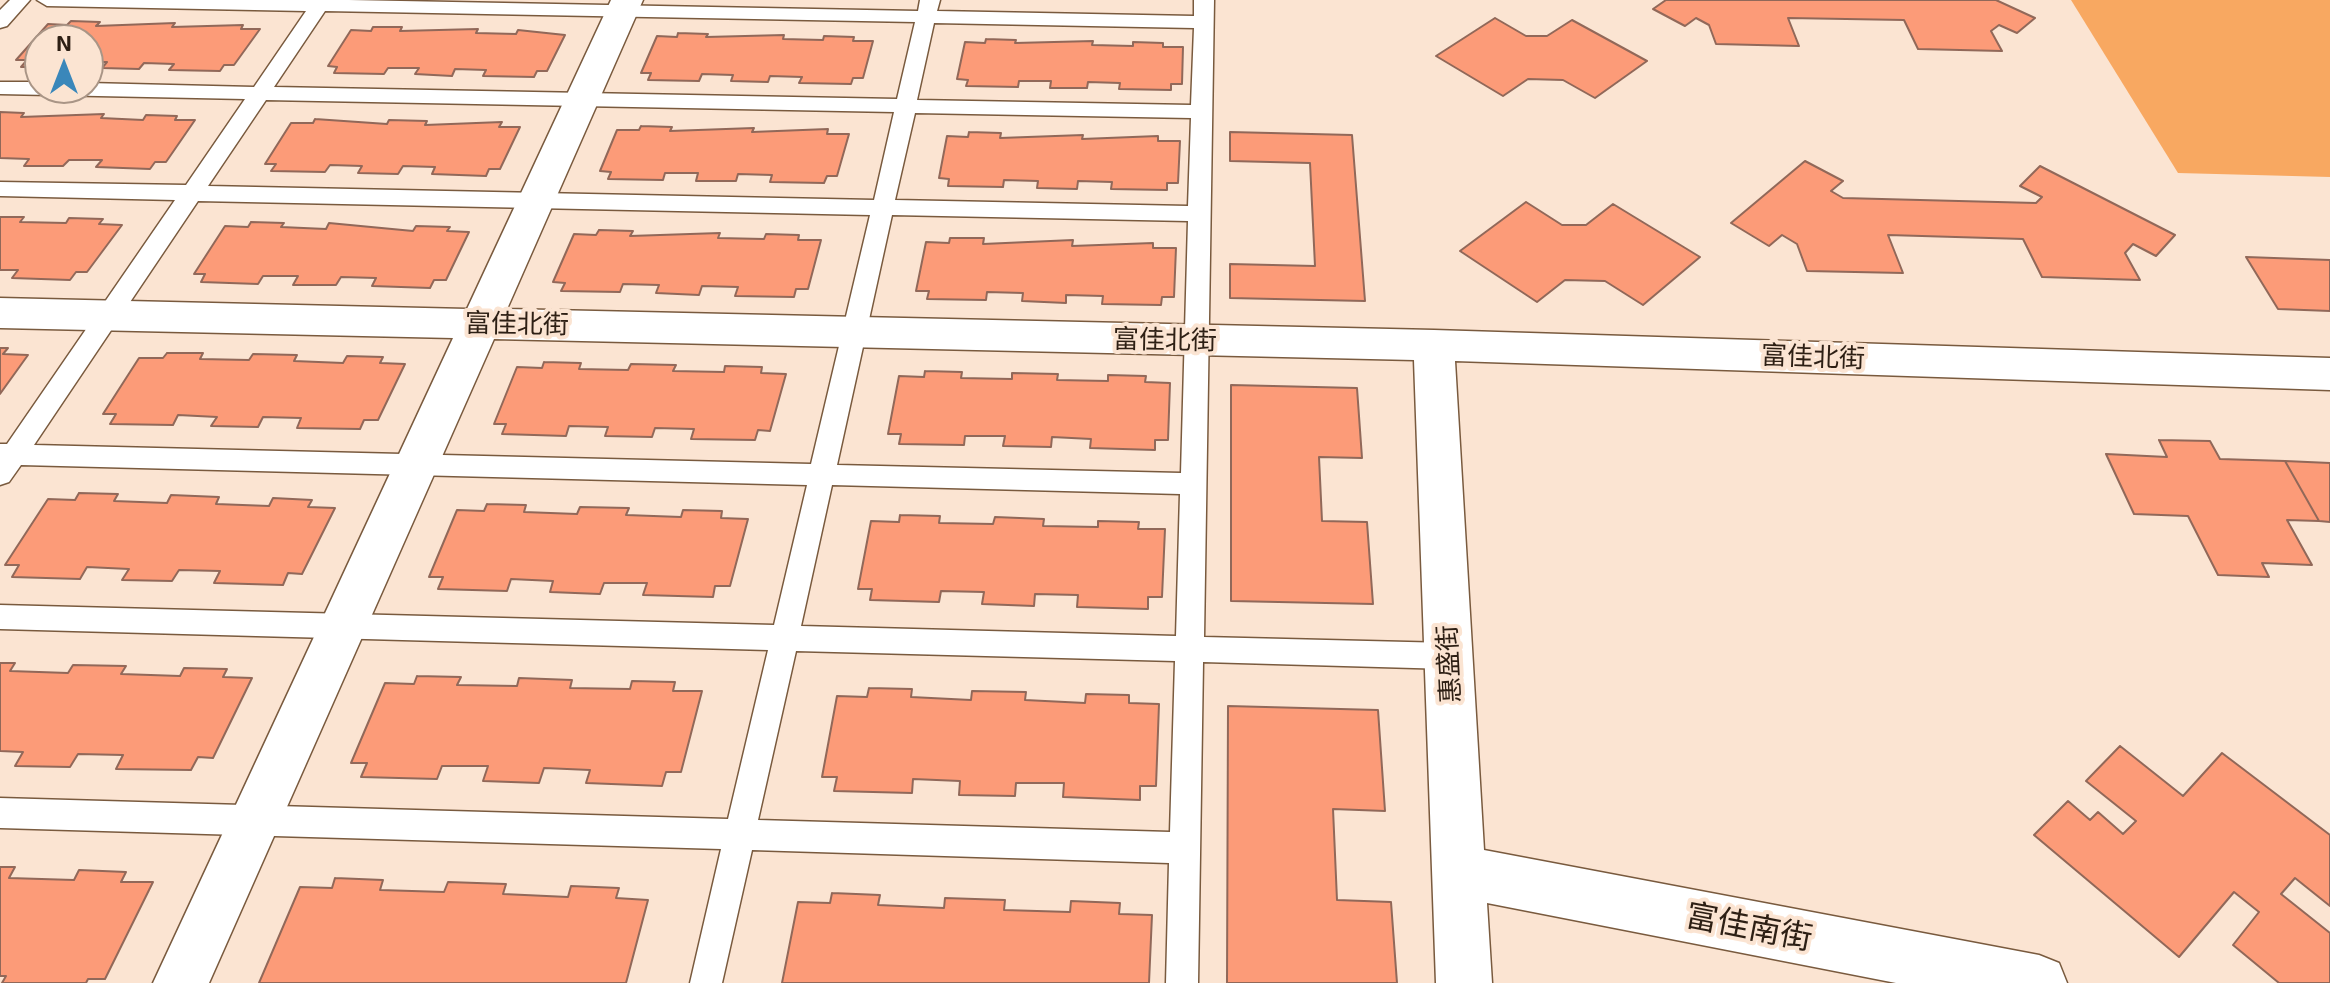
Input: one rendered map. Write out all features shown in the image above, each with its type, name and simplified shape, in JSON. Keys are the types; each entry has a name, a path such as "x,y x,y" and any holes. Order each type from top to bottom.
{"street":[{"path":"181,983 624,5"},
{"name":"富佳北街","path":"0,313 1434,345 2330,374"},
{"name":"惠盛街","path":"1434,345 1464,983"},
{"name":"富佳南街","path":"1458,871 2039,983"}],"lane":[{"path":"0,22 20,0"},
{"path":"47,0 1204,11 1182,983"},
{"path":"5,461 109,315 321,2"},
{"path":"706,983 928,8"},
{"path":"0,88 1201,112"},
{"path":"0,189 1199,214"},
{"path":"5,461 416,464 1193,484"},
{"path":"0,617 1449,656"},
{"path":"0,813 1185,848"}],"shaded area":[{"path":"2071,0 2330,0 2330,177 2178,173"}],"building":[{"path":"1666,0 1996,0 2035,18 2017,33 1999,25 1991,31 2002,51 1918,49 1904,20 1788,18 1799,46 1716,44 1709,25 1696,18 1685,26 1653,9"},
{"path":"1495,18 1526,36 1547,36 1572,20 1647,61 1595,98 1563,80 1528,79 1503,96 1436,56"},
{"path":"71,21 100,22 98,24 68,24"},
{"path":"175,23 172,27 243,25 241,29 260,29 234,65 224,65 220,71 169,70 174,64 144,63 139,69 104,68 107,62 104,62 104,26"},
{"path":"373,27 402,27 400,31 478,29 476,33 516,34 518,30 565,35 547,71 537,71 534,77 483,76 486,70 455,69 452,76 415,74 419,68 388,68 384,74 334,73 337,67 328,66 351,30 371,31"},
{"path":"678,33 708,34 706,37 784,35 783,39 823,40 824,36 854,37 853,41 873,41 863,78 853,78 851,84 799,83 802,77 770,76 768,82 731,81 733,75 702,74 699,81 648,80 651,73 641,73 657,36 677,37"},
{"path":"986,39 1016,40 1015,43 1093,41 1092,45 1133,46 1133,42 1163,43 1163,47 1183,47 1182,84 1171,84 1171,90 1119,89 1120,83 1088,82 1087,88 1050,88 1051,81 1019,81 1018,87 966,86 968,80 957,79 965,42 985,43"},
{"path":"0,112 24,113 21,117 104,114 101,118 143,120 146,115 195,120 166,162 155,162 150,169 96,167 102,160 69,160 63,166 24,166 29,159 0,158"},
{"path":"315,119 387,124 389,120 427,121 425,125 502,122 499,127 520,127 500,169 489,169 486,176 432,174 435,167 403,166 398,174 358,173 362,166 330,165 325,172 271,171 276,164 265,164 291,123 313,123"},
{"path":"641,126 672,127 670,131 828,129 827,134 849,134 837,176 827,176 824,183 770,182 772,175 738,174 736,181 696,181 698,173 665,173 663,180 608,179 611,172 600,171 617,130 639,130"},
{"path":"969,132 1001,133 1000,138 1158,136 1158,141 1180,141 1178,183 1167,183 1167,190 1111,189 1112,182 1078,181 1077,189 1037,188 1038,181 1004,180 1003,187 948,186 949,179 939,178 947,136 968,137"},
{"path":"1230,132 1352,135 1365,301 1230,298 1230,264 1315,266 1310,163 1230,161"},
{"path":"1805,161 1843,181 1831,191 1843,198 2036,203 2042,197 2020,186 2040,166 2175,235 2156,256 2133,244 2125,253 2140,280 2042,277 2023,239 1888,235 1903,273 1807,271 1797,244 1782,235 1769,246 1731,223"},
{"path":"1526,202 1562,225 1586,225 1613,204 1700,257 1643,305 1605,281 1565,280 1537,302 1460,251"},
{"path":"0,217 24,217 20,222 66,223 69,218 103,219 99,224 122,225 87,272 76,272 70,280 12,278 18,270 0,270"},
{"path":"251,222 326,229 329,223 413,231 416,226 450,227 447,231 469,232 446,280 434,280 430,288 372,286 376,278 341,277 336,285 293,285 298,276 263,276 258,284 201,282 205,274 194,274 225,226 248,227"},
{"path":"599,230 633,231 630,236 720,233 718,238 764,239 766,234 799,235 798,240 821,240 808,289 796,289 794,297 735,296 738,287 702,286 699,295 656,293 659,285 623,284 620,292 561,291 565,283 553,282 574,234 596,235"},
{"path":"950,238 984,238 983,244 1073,240 1072,246 1153,243 1153,248 1176,248 1174,297 1162,297 1161,305 1102,304 1103,296 1066,295 1066,303 1022,301 1023,293 987,292 986,300 927,299 929,291 916,291 926,242 949,243"},
{"path":"2246,257 2330,260 2330,311 2278,309"},
{"path":"0,348 8,348 3,354 28,355 0,394"},
{"path":"167,353 203,353 200,359 249,360 253,354 297,355 294,361 343,363 347,356 383,357 380,363 405,364 378,420 364,420 360,429 297,428 301,418 263,417 258,427 211,426 217,417 178,415 173,425 110,424 116,414 103,414 139,358 163,358"},
{"path":"544,362 581,363 579,369 628,370 631,364 676,365 673,371 724,372 725,366 762,367 761,373 786,374 770,431 758,430 755,440 691,439 694,429 655,428 652,437 605,436 608,427 569,426 566,436 502,434 506,424 494,424 517,367 542,368"},
{"path":"925,371 962,372 961,378 1012,379 1012,373 1058,374 1057,380 1108,381 1108,375 1146,376 1145,382 1170,383 1168,440 1155,440 1155,450 1090,448 1091,439 1052,437 1051,447 1003,446 1005,436 965,436 964,445 899,444 901,434 888,434 899,376 924,377"},
{"path":"1231,385 1357,388 1362,458 1319,457 1322,521 1367,522 1373,604 1231,601"},
{"path":"2159,440 2210,441 2220,459 2285,461 2319,521 2287,520 2312,565 2262,563 2269,577 2218,575 2188,516 2134,514 2106,454 2167,457"},
{"path":"2285,461 2330,463 2330,522 2319,521"},
{"path":"79,493 118,494 114,501 167,503 171,495 219,497 216,504 269,506 273,498 312,500 308,507 335,508 302,574 288,573 283,585 214,583 220,571 179,570 172,581 122,580 129,569 87,567 80,579 12,577 19,565 5,565 48,499 75,500"},
{"path":"487,504 526,505 524,512 577,514 580,507 629,508 626,515 681,517 683,510 722,511 721,518 748,519 730,586 715,586 713,597 643,595 647,583 604,583 600,594 550,592 553,581 511,579 507,591 438,589 443,577 429,577 457,510 484,511"},
{"path":"900,515 940,516 939,523 993,524 995,517 1044,519 1043,526 1098,527 1098,521 1139,522 1138,529 1165,529 1162,597 1148,597 1148,609 1077,607 1078,595 1035,594 1034,606 982,604 984,592 941,591 939,602 870,600 872,589 858,589 871,521 899,522"},
{"path":"0,663 15,663 10,671 68,673 73,665 126,666 121,674 180,676 184,668 227,669 223,677 252,678 213,758 198,757 191,770 116,769 123,755 78,754 70,767 15,766 23,752 0,751"},
{"path":"417,676 461,677 457,685 517,686 519,678 572,680 570,688 630,689 632,681 675,682 673,691 702,691 681,772 666,772 662,786 586,783 590,770 544,768 539,783 483,781 488,766 442,766 437,779 361,777 367,763 351,763 385,683 414,684"},
{"path":"869,688 912,689 911,697 971,700 972,691 1026,692 1025,700 1085,703 1086,694 1129,695 1129,703 1159,704 1156,786 1140,786 1140,800 1063,797 1064,783 1016,783 1015,796 959,795 960,781 913,779 912,793 834,791 837,777 822,777 837,696 867,697"},
{"path":"1228,706 1378,710 1385,811 1333,809 1337,900 1391,902 1397,983 1227,983"},
{"path":"2120,746 2183,796 2222,753 2330,835 2330,906 2295,878 2281,894 2330,933 2330,983 2279,983 2233,945 2259,912 2234,892 2179,957 2034,835 2068,801 2090,820 2098,812 2123,834 2136,821 2086,781"},
{"path":"0,867 15,867 9,878 74,880 79,870 126,872 121,882 153,882 105,979 88,979 86,983 2,983 6,976 0,976"},
{"path":"335,878 383,880 380,890 444,892 448,882 506,884 503,894 568,897 571,886 619,888 616,898 648,900 626,983 259,983 300,887 332,888"},
{"path":"832,893 880,895 878,905 944,908 945,898 1005,900 1004,910 1070,912 1071,901 1120,903 1119,914 1152,915 1149,983 782,983 798,902 830,903"}]}
